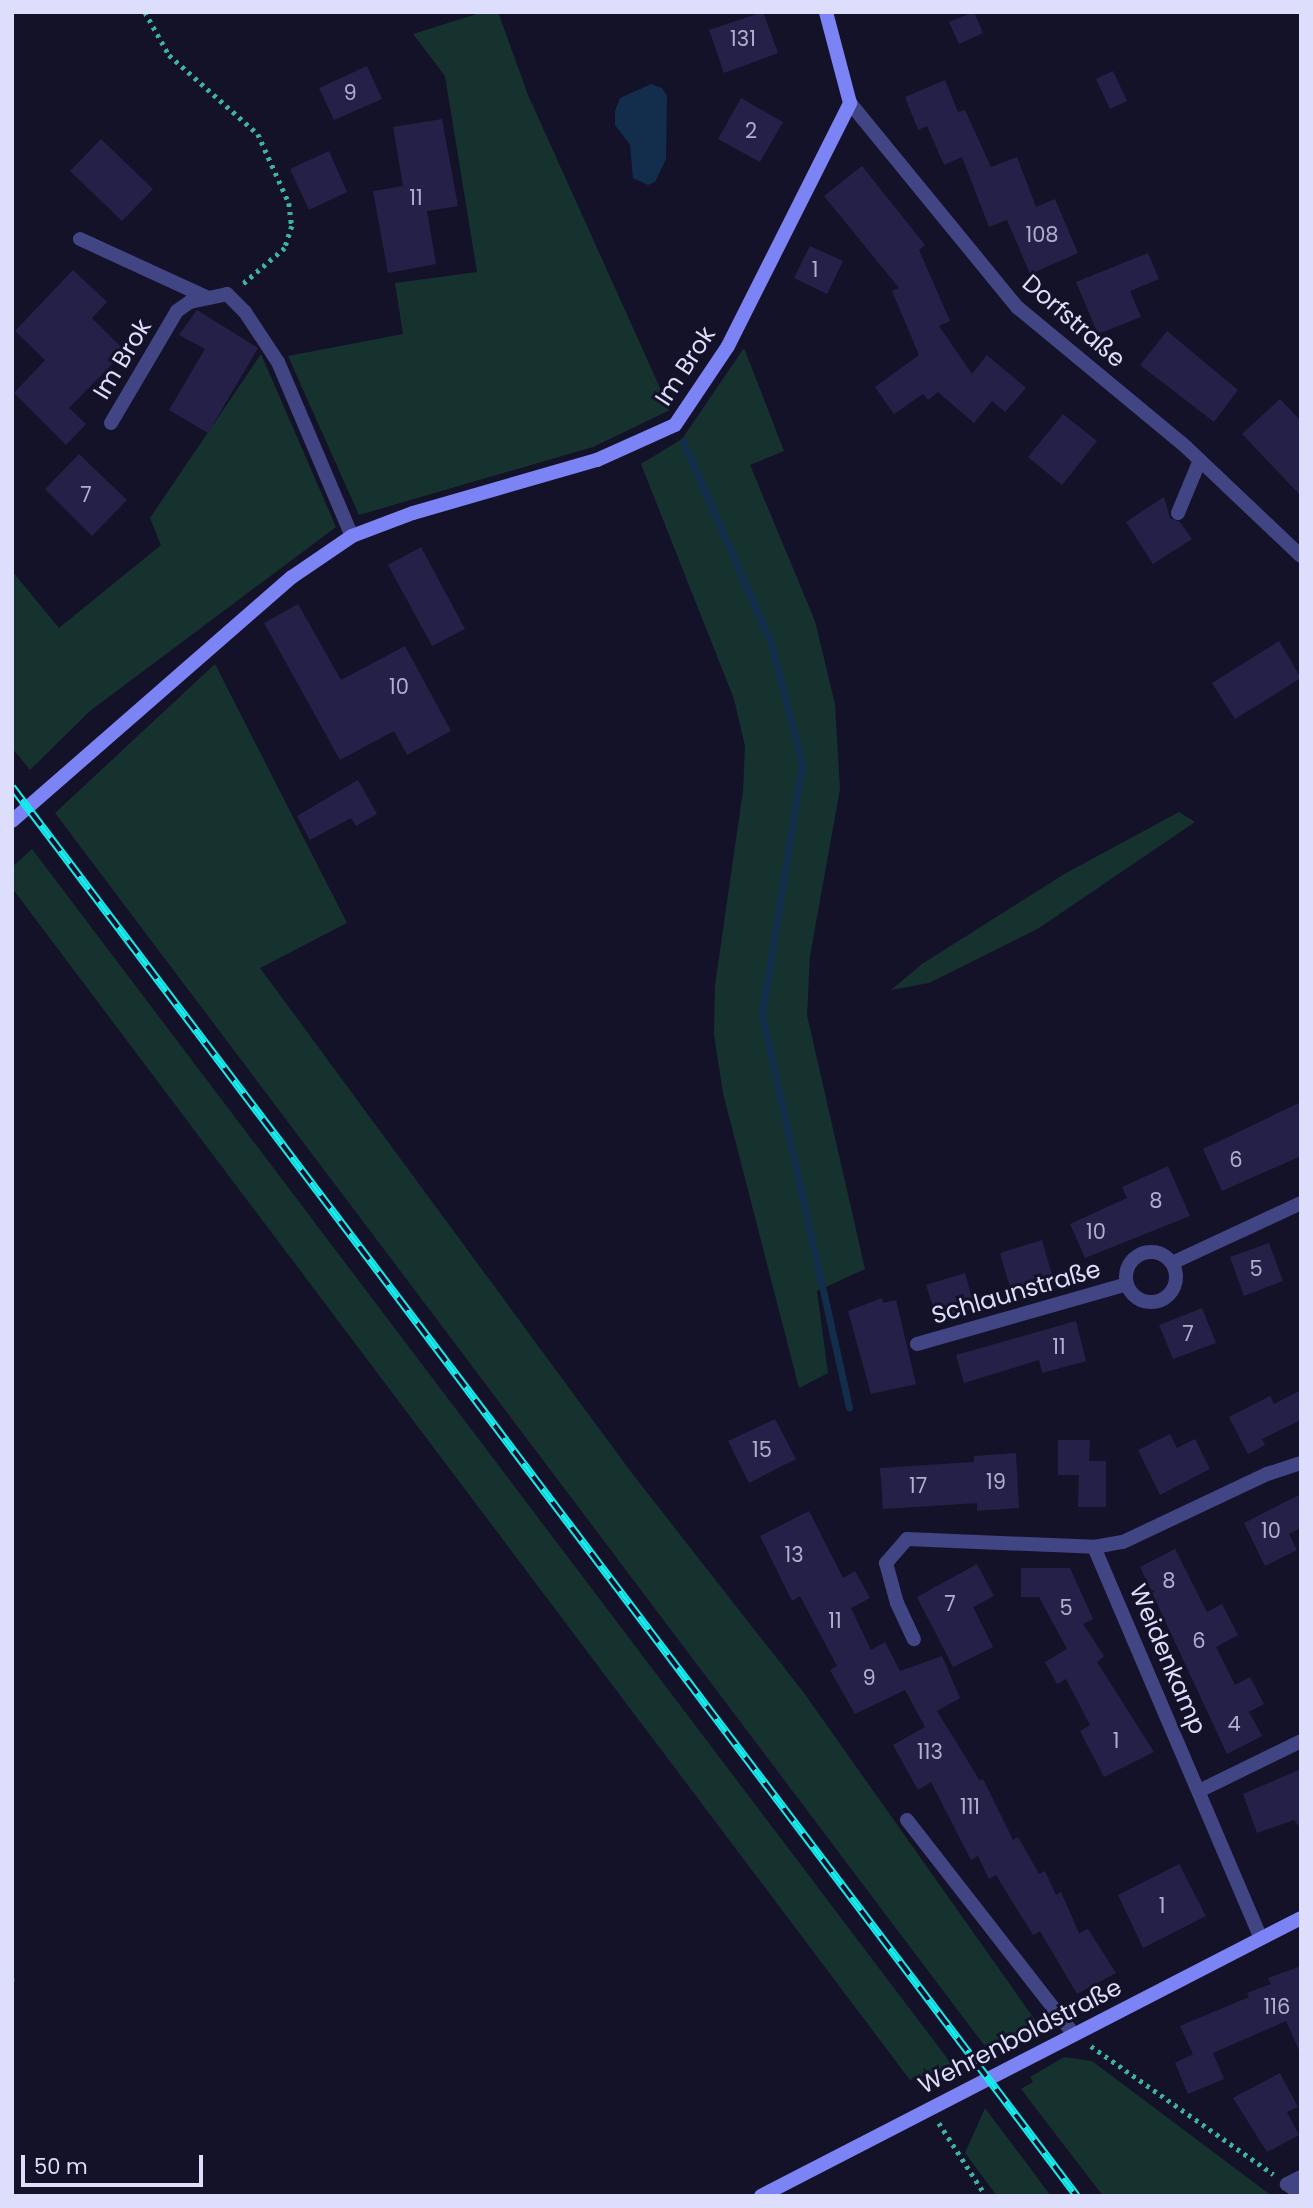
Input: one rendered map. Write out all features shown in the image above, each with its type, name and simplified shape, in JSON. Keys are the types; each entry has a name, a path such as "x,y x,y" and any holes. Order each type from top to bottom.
{"street":[{"name":"Dorfstraße","path":"826,12 850,103 1017,307 1200,460 1301,556"},
{"name":"Im Brok","path":"12,821 292,577 352,536 413,513 597,460 675,425 728,346 850,103"},
{"path":"80,239 208,298"},
{"name":"Im Brok","path":"111,423 177,311 208,298 227,294"},
{"path":"227,294 246,312 278,362 352,536"},
{"path":"1178,513 1200,460"},
{"path":"1172,1263 1301,1203"},
{"name":"Schlaunstraße","path":"1159,1253 1172,1263 1176,1284 1162,1300 1141,1301 1127,1284 1129,1266 1142,1254 1159,1253"},
{"name":"Schlaunstraße","path":"917,1344 1127,1284"},
{"path":"914,1639 897,1603 886,1563 907,1539 1094,1547 1124,1542 1267,1474 1301,1463"},
{"name":"Weidenkamp","path":"1094,1547 1261,1938"},
{"path":"1200,1790 1301,1741"},
{"path":"907,1820 1073,2033"},
{"name":"Wehrenboldstraße","path":"761,2196 1073,2033 1301,1918"},
{"path":"1294,2180 1301,2194"}],"path":[{"path":"145,12 169,55 258,134 289,203 292,226 285,248 227,294"},
{"path":"1073,2033 1294,2180"},
{"path":"929,2108 986,2196"}],"green space":[{"path":"483,12 498,12 528,95 670,410 593,447 359,515 288,356 403,334 395,283 477,272 445,76 413,34"},
{"path":"744,348 784,451 750,465 815,621 835,704 840,789 810,956 807,1015 865,1269 817,1291 828,1373 799,1388 723,1093 714,1035 715,985 743,791 745,746 734,699 641,464 682,439"},
{"path":"261,354 336,527 90,711 30,770 12,748 12,571 59,628 161,545 150,518"},
{"path":"215,664 347,923 260,968 631,1472 804,1693 1040,2027 987,2049 55,813"},
{"path":"1179,812 1195,822 1039,928 929,983 891,990 922,964 1066,873"},
{"path":"32,849 953,2066 910,2080 12,888 12,867"},
{"path":"1064,2057 1092,2061 1272,2196 1103,2196 1021,2089 1033,2082 1030,2077"},
{"path":"985,2108 1051,2196 997,2196 965,2153"}],"water":[{"path":"651,84 662,88 667,96 666,159 655,182 648,185 633,178 630,145 615,125 615,111 620,98"}],"building":[{"path":"763,12 778,53 724,73 709,30"},
{"path":"974,12 983,33 959,44 949,22"},
{"path":"367,66 382,99 334,120 319,88"},
{"path":"1113,71 1127,101 1110,109 1096,79"},
{"path":"945,80 958,112 965,110 991,167 1017,157 1036,207 1055,199 1078,253 1030,274 1007,220 989,227 962,157 944,165 927,126 918,130 905,97"},
{"path":"741,98 783,122 760,162 718,139"},
{"path":"442,119 458,206 427,211 436,264 388,273 373,191 403,186 393,127"},
{"path":"101,139 153,189 122,221 70,171"},
{"path":"329,151 347,192 309,210 290,169"},
{"path":"862,166 925,245 919,250 950,321 939,326 972,374 987,355 1026,388 1005,412 992,401 974,423 938,392 928,400 923,394 894,414 875,387 919,355 892,291 899,288 824,196"},
{"path":"810,246 843,261 827,294 794,278"},
{"path":"1148,253 1159,279 1130,291 1141,317 1098,334 1076,282"},
{"path":"73,270 107,302 92,318 125,351 69,408 86,424 66,445 14,393 45,360 15,331"},
{"path":"197,310 258,348 208,433 169,410 205,349 179,335"},
{"path":"1167,331 1238,390 1214,422 1140,365"},
{"path":"1280,399 1301,421 1301,496 1242,434"},
{"path":"1063,414 1097,441 1062,485 1028,457"},
{"path":"79,454 127,500 92,536 45,489"},
{"path":"1164,497 1170,518 1180,522 1192,539 1153,564 1126,522"},
{"path":"421,547 465,629 432,646 388,565"},
{"path":"298,604 341,680 405,646 451,731 407,755 394,731 340,760 264,623"},
{"path":"1279,641 1301,678 1235,719 1212,683"},
{"path":"358,780 377,814 356,826 351,818 310,840 297,816"},
{"path":"1301,1102 1301,1156 1222,1191 1203,1149"},
{"path":"1168,1166 1190,1216 1085,1258 1070,1224 1127,1198 1122,1187"},
{"path":"1042,1240 1053,1278 1011,1291 1000,1253"},
{"path":"1269,1243 1283,1281 1244,1296 1230,1257"},
{"path":"965,1273 975,1308 937,1319 926,1285"},
{"path":"882,1298 883,1303 896,1300 916,1384 871,1394 848,1311"},
{"path":"1202,1308 1216,1343 1173,1359 1159,1325"},
{"path":"1076,1321 1086,1361 1042,1373 1039,1360 964,1383 956,1355"},
{"path":"1301,1390 1301,1420 1262,1439 1265,1445 1248,1454 1229,1417 1270,1396 1274,1404"},
{"path":"775,1419 796,1459 749,1483 728,1441"},
{"path":"1170,1434 1177,1448 1195,1439 1210,1469 1160,1495 1138,1450"},
{"path":"1058,1440 1090,1440 1089,1461 1106,1461 1106,1507 1078,1507 1079,1475 1058,1475"},
{"path":"1016,1453 1019,1508 977,1511 977,1503 883,1509 880,1468 974,1462 974,1456"},
{"path":"1301,1494 1301,1528 1289,1534 1297,1550 1265,1566 1244,1523"},
{"path":"809,1511 843,1578 855,1571 870,1598 851,1608 871,1650 885,1642 900,1671 942,1656 960,1698 937,1711 980,1781 983,1779 1013,1840 1018,1837 1039,1874 1045,1871 1056,1895 1061,1892 1079,1933 1088,1929 1116,1973 1077,1994 1040,1931 1033,1935 996,1875 989,1879 978,1856 971,1860 931,1782 918,1790 893,1745 925,1727 905,1690 855,1714 830,1670 837,1666 800,1596 792,1601 760,1536"},
{"path":"1175,1549 1207,1612 1222,1604 1238,1635 1216,1647 1235,1685 1250,1677 1264,1704 1249,1712 1262,1736 1227,1754 1140,1567"},
{"path":"977,1564 994,1596 973,1607 993,1647 953,1667 917,1597"},
{"path":"1021,1568 1070,1568 1093,1619 1083,1624 1104,1656 1097,1662 1154,1752 1104,1777 1080,1731 1090,1725 1066,1679 1057,1684 1045,1662 1067,1649 1039,1597 1021,1597"},
{"path":"1301,1769 1301,1829 1294,1820 1257,1833 1243,1794"},
{"path":"1179,1864 1206,1916 1143,1948 1118,1895"},
{"path":"1301,1966 1301,2055 1286,2021 1213,2053 1224,2079 1188,2094 1175,2063 1193,2054 1180,2026 1249,1997 1247,1993 1271,1984 1268,1978"},
{"path":"1280,2073 1298,2107 1287,2112 1299,2135 1267,2152 1233,2098"}],"waterway":[{"path":"683,441 771,643 802,764 762,1015 849,1407"}],"railway":[{"path":"12,787 1077,2196"}]}
